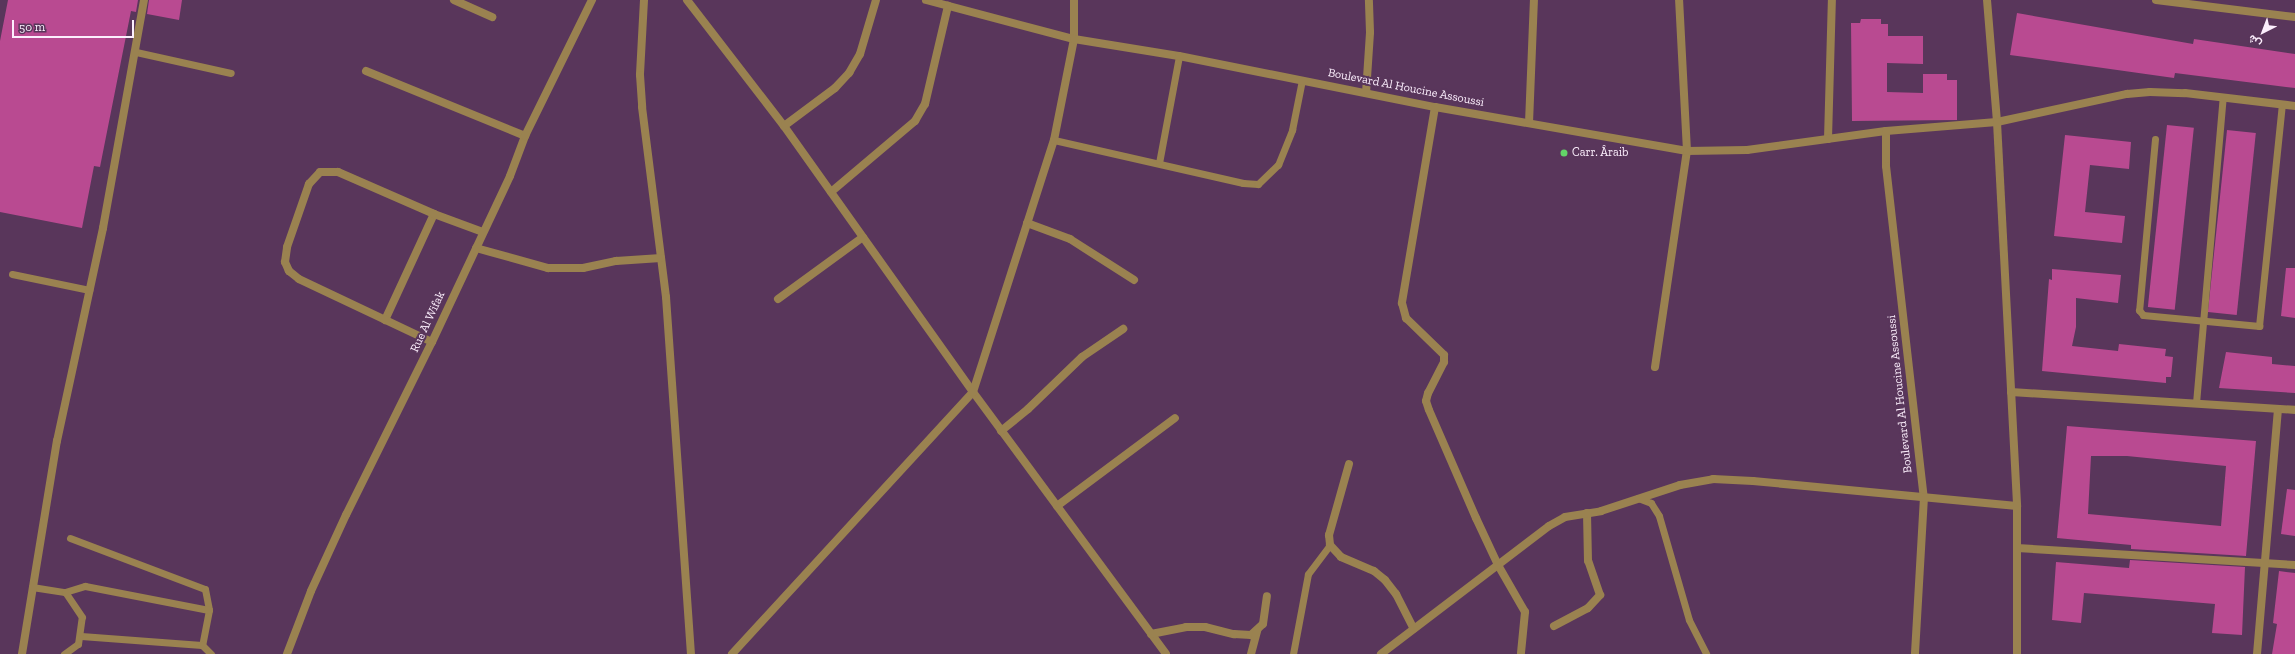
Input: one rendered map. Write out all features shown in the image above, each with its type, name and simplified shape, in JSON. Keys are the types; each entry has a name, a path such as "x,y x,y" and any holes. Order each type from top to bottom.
{"street":[{"path":"22,654 57,441 89,290 136,52 144,0"},
{"path":"454,0 492,17"},
{"name":"Rue Al Wifak","path":"287,654 308,598 346,515 432,342 510,176 525,136 592,0"},
{"path":"644,0 641,60 642,106 666,298 691,654"},
{"path":"687,0 784,126 972,392 1166,654"},
{"path":"784,126 835,88 849,73 860,54 876,0"},
{"name":"Boulevard Al Houcine Assoussi","path":"926,0 938,1 948,6 1074,39 1180,56 1435,107 1687,151 1747,150 1886,131 1997,122 2127,94 2185,93 2295,106"},
{"path":"732,654 972,392 1054,140 1074,39 1074,0"},
{"path":"1366,93 1370,32 1369,0"},
{"path":"1529,123 1534,0"},
{"path":"1655,367 1687,151 1679,0"},
{"path":"1828,139 1832,0"},
{"path":"1987,0 1997,122 2017,506 2017,654"},
{"path":"2156,0 2295,17"},
{"path":"831,192 915,121 924,104 948,6"},
{"path":"366,71 525,136"},
{"path":"1435,107 1402,303 1406,318 1444,355 1444,362 1428,393 1428,406 1498,565 1525,612 1521,653"},
{"name":"Boulevard Al Houcine Assoussi","path":"1886,131 1886,166 1924,497 1915,654"},
{"path":"432,342 298,279 286,266 287,247 309,184 320,172 338,172 434,214 483,232"},
{"path":"385,320 434,214"},
{"path":"1027,223 1070,238 1134,280"},
{"path":"778,299 863,238"},
{"path":"476,248 548,268 583,268 616,261 661,258"},
{"path":"1001,431 1028,410 1082,357 1123,329"},
{"path":"2011,392 2295,410"},
{"path":"2257,654 2263,564 2278,409"},
{"path":"1057,506 1174,418"},
{"path":"1349,464 1329,535 1330,545 1341,557 1374,571 1385,580 1414,629"},
{"path":"1381,654 1549,526 1565,517 1587,513 1680,485 1713,479 2017,506"},
{"path":"1554,626 1588,608 1600,595 1588,561 1587,513"},
{"path":"2017,548 2295,565"},
{"path":"1151,634 1186,627 1205,627 1234,634 1251,635 1263,624 1267,596"},
{"path":"1251,654 1257,631"}],"lane":[{"path":"136,52 231,73"},
{"path":"1159,163 1180,56"},
{"path":"1054,140 1242,183 1258,184 1278,164 1292,130 1302,80"},
{"path":"2196,403 2223,97"},
{"path":"2155,139 2139,310 2143,315 2256,326 2261,323 2282,105"},
{"path":"12,274 89,290"},
{"path":"1638,498 1651,503 1659,516 1689,620 1706,654"},
{"path":"70,538 206,589 209,610 202,645"},
{"path":"1293,654 1308,574 1330,545"},
{"path":"32,588 65,592 85,586 209,610"},
{"path":"64,654 78,644 82,636 82,617 65,592"},
{"path":"82,636 202,645 211,654"}],"building":[{"path":"8,0 138,0 136,12 131,11 100,167 94,166 82,228 0,212 0,41"},
{"path":"149,0 182,0 179,20 147,14"},
{"path":"2017,13 2193,44 2194,39 2295,54 2295,88 2175,73 2174,78 2010,55"},
{"path":"1861,19 1881,19 1881,24 1888,24 1888,36 1923,36 1923,64 1887,63 1887,92 1923,93 1923,74 1947,74 1947,80 1957,80 1957,120 1852,121 1851,23 1860,23"},
{"path":"2167,125 2194,128 2175,310 2148,307"},
{"path":"2227,130 2256,133 2237,315 2208,312"},
{"path":"2065,135 2131,142 2129,169 2090,165 2085,212 2125,216 2122,243 2054,236"},
{"path":"2286,268 2295,268 2295,318 2281,316"},
{"path":"2052,269 2121,275 2118,303 2076,298 2076,327 2072,346 2118,351 2119,344 2166,349 2165,356 2173,357 2171,377 2166,377 2166,383 2042,371 2049,279 2052,280"},
{"path":"2226,352 2272,357 2272,364 2295,366 2295,393 2219,388"},
{"path":"2067,426 2256,441 2246,556 2131,549 2131,545 2057,538","holes":["2091,456 2127,456 2226,466 2221,526 2088,514"]},
{"path":"2287,489 2295,490 2295,536 2281,534"},
{"path":"2130,560 2245,567 2242,635 2212,633 2215,604 2084,593 2081,623 2052,620 2056,562 2129,568"},
{"path":"2279,571 2295,573 2295,654 2272,654 2277,624 2273,623"}],"place":[{"name":"Carr. Âraib","path":"1564,153"}]}
